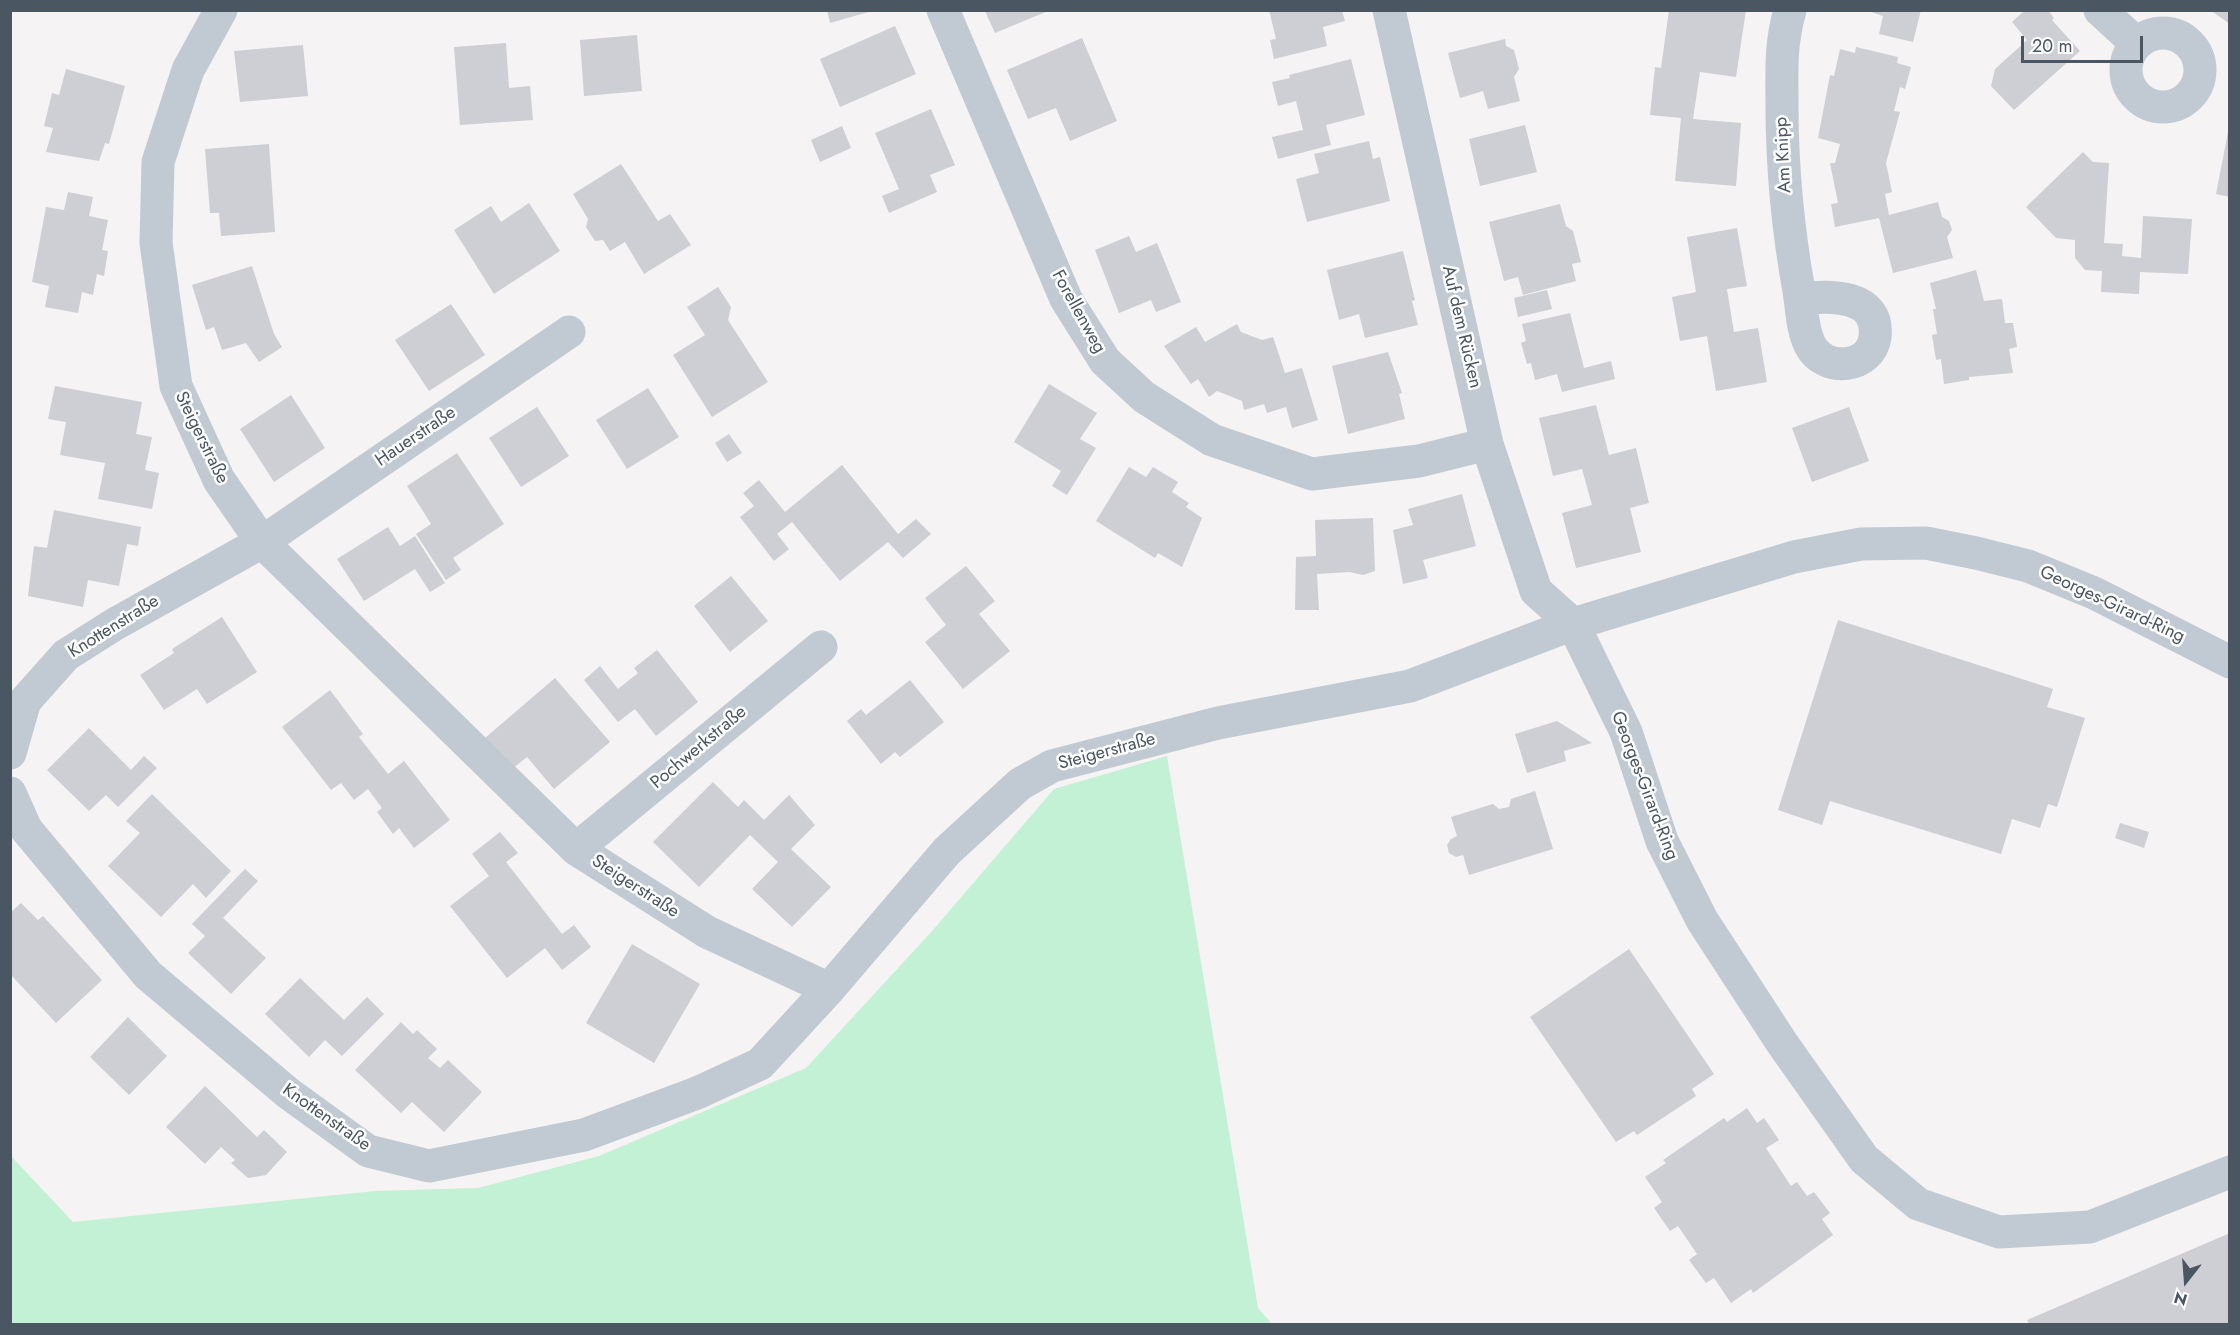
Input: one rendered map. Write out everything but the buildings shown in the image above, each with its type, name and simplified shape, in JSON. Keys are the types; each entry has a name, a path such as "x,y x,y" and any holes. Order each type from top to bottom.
{"street":[{"name":"Steigerstraße","path":"221,10 188,70 158,162 156,243 176,386 219,480 262,542 576,849 707,932 829,989 947,851 1020,784 1052,766 1218,723 1410,686 1574,624"},
{"name":"Forellenweg","path":"943,10 1066,299 1105,361 1144,398 1212,440 1312,474 1419,461 1487,444"},
{"name":"Auf dem Rücken","path":"1389,10 1487,444 1536,591 1574,624"},
{"name":"Am Knipp","path":"1790,10 1782,41 1782,160 1800,299"},
{"path":"2100,10 2136,44"},
{"name":"Hauerstraße","path":"262,542 569,332"},
{"name":"Knottenstraße","path":"10,753 25,701 66,655 114,624 262,542"},
{"name":"Georges-Girard-Ring","path":"2229,662 2094,593 2028,566 1926,543 1861,544 1794,557 1574,624 1626,732 1662,842 1702,920 1782,1043 1864,1159 1918,1204 1999,1232 2090,1227 2229,1172"},
{"name":"Pochwerkstraße","path":"576,849 821,647"},
{"name":"Knottenstraße","path":"10,793 26,829 148,975 288,1093 368,1150 429,1167 584,1134 697,1093 760,1064 829,989"}],"green space":[{"path":"1167,756 1258,1308 1272,1324 11,1324 11,1156 73,1222 375,1191 478,1188 599,1156 806,1068 933,930 1054,789"}]}
